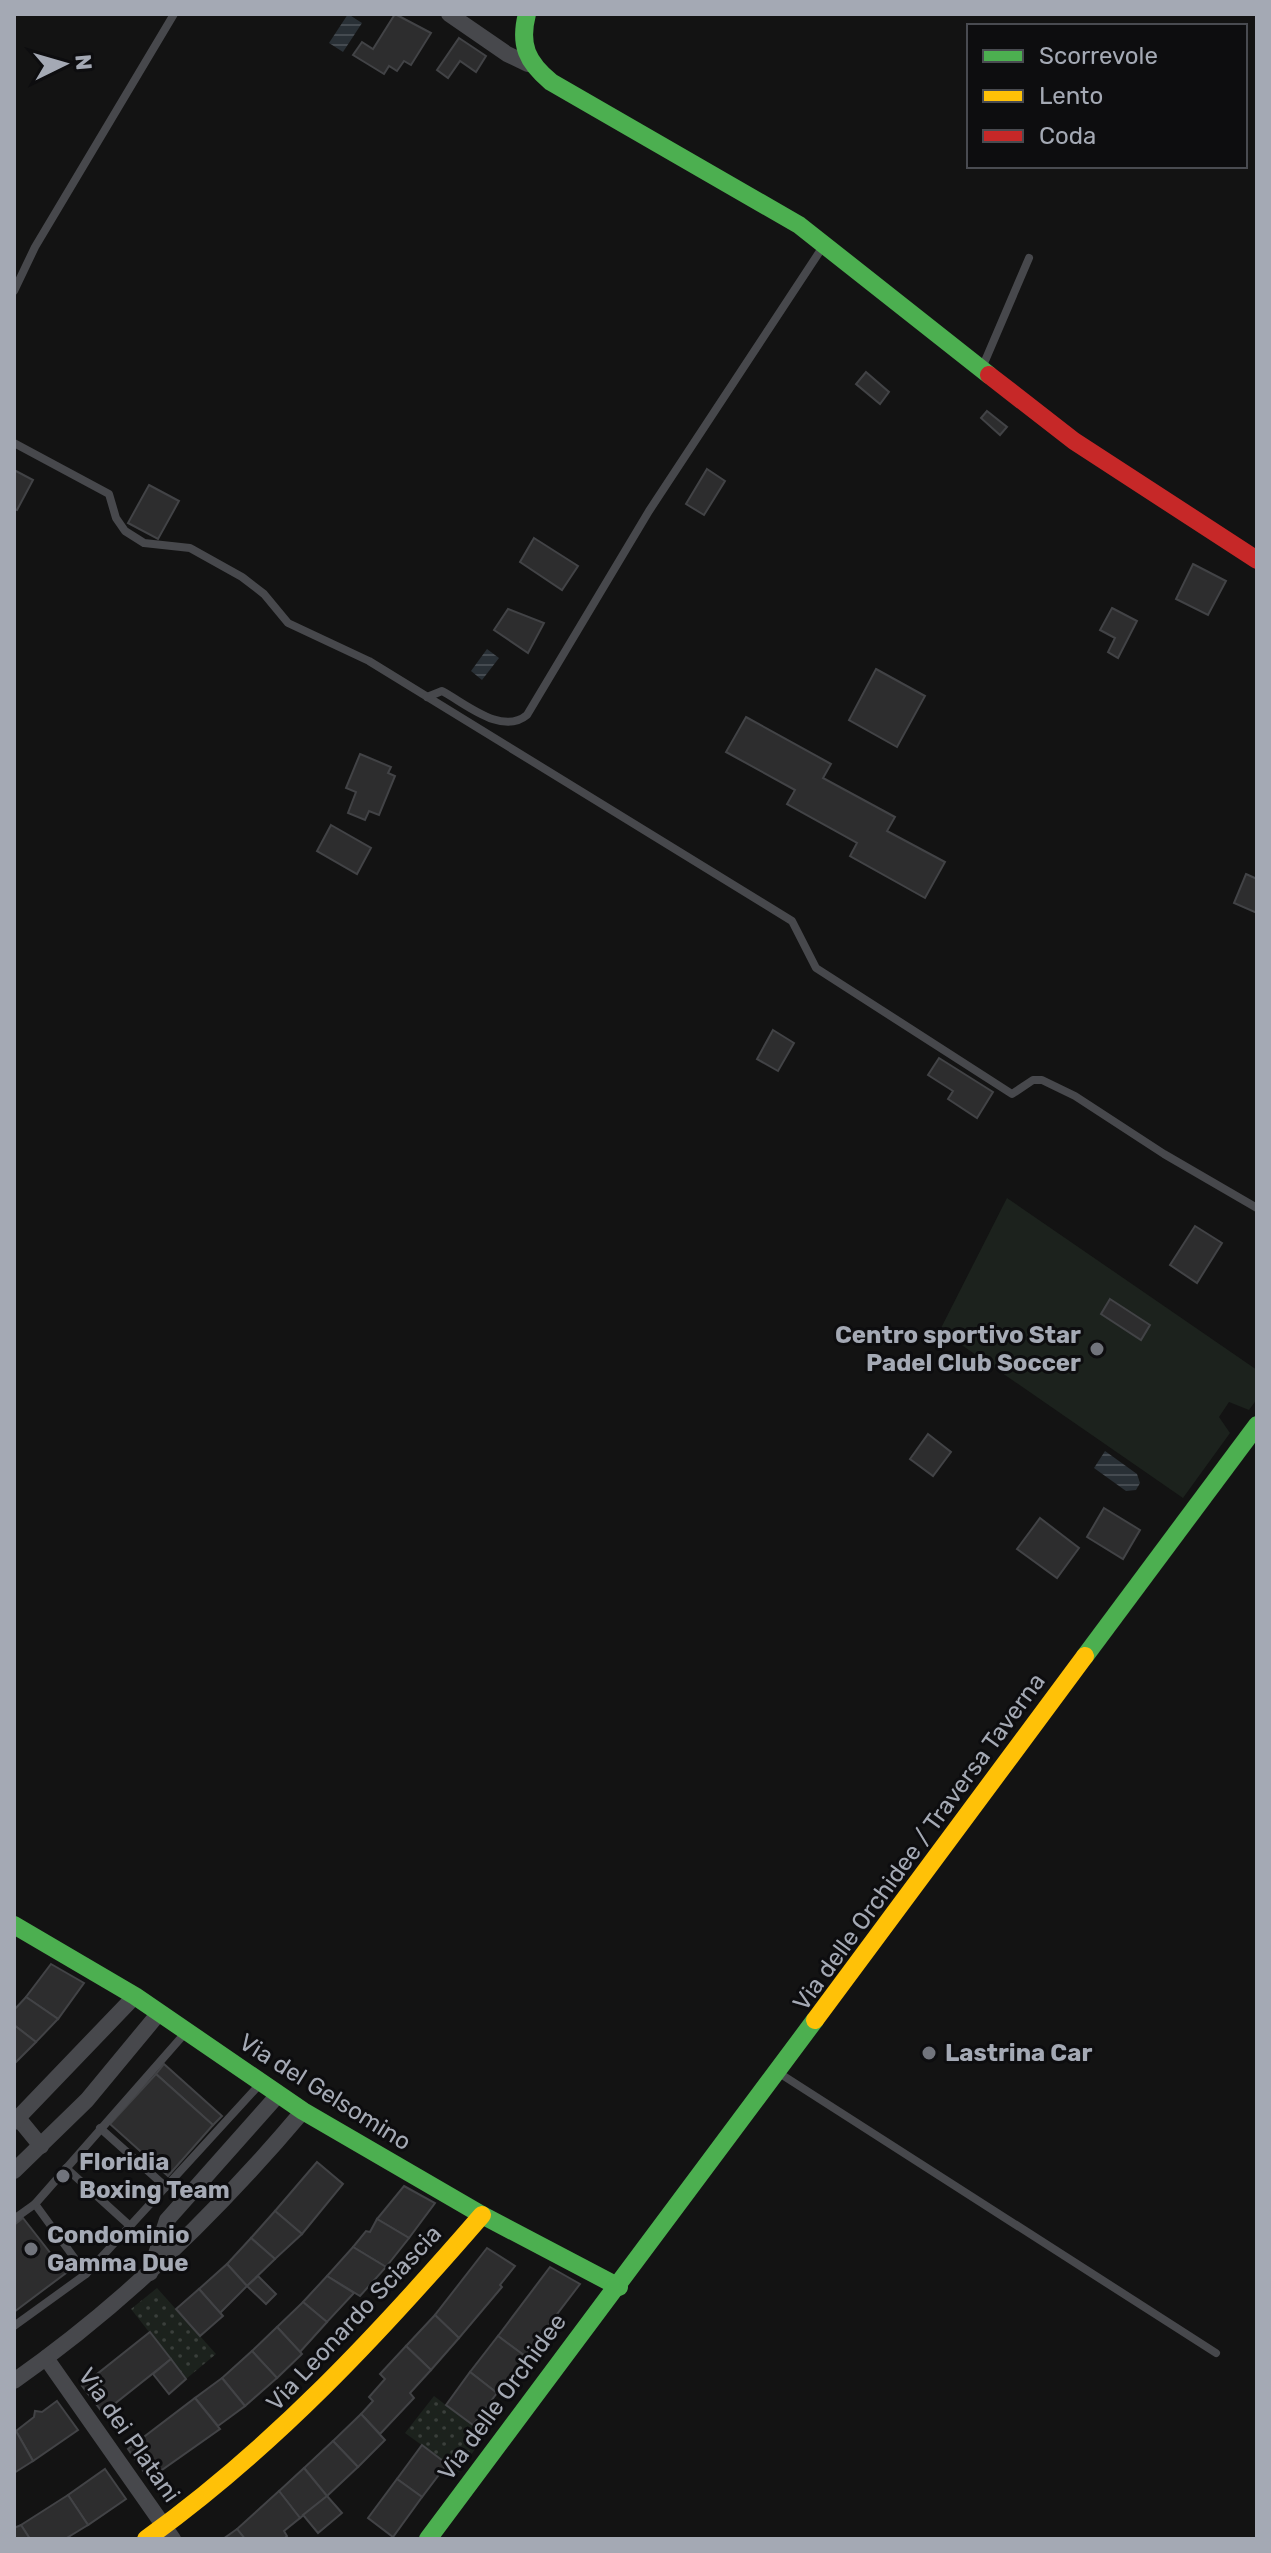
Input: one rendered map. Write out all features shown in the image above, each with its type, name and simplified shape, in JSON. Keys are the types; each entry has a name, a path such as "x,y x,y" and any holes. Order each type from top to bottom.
{"main road":[{"path":"527,14 523,44 528,64 551,82 721,177 799,225 1074,441 1257,560"},
{"name":"Via delle Orchidee / Traversa Taverna","path":"619,2287 1257,1425"},
{"name":"Via del Gelsomino","path":"14,1925 135,1996 303,2111 482,2215 619,2287"},
{"name":"Via Leonardo Sciascia","path":"146,2539 169,2533 334,2382 482,2215"},
{"path":"440,2539 609,2309 619,2287"},
{"name":"Via delle Orchidee","path":"428,2539 601,2304 619,2287"}],"street":[{"path":"449,14 507,54 528,64"},
{"path":"41,2146 16,2120 135,1996"},
{"path":"14,2171 87,2100 159,2013"},
{"path":"150,2274 167,2220 278,2095"},
{"path":"14,2381 150,2274 230,2196 303,2111"},
{"name":"Via dei Platani","path":"46,2358 169,2533"}],"lane":[{"path":"14,291 35,247 174,14"},
{"path":"427,697 442,691 508,724 527,715 649,511 825,245"},
{"path":"982,368 1029,258"},
{"path":"14,443 109,494 116,518 125,531 144,543 190,548 264,594 288,623 369,661 792,921 816,968 1012,1094 1033,1080 1042,1080 1075,1096 1164,1154 1257,1208"},
{"path":"14,2219 35,2204 186,2031"},
{"path":"778,2072 1216,2353"},
{"path":"14,2326 86,2274 261,2083"},
{"path":"100,2128 166,2187"},
{"path":"66,2168 130,2226"},
{"path":"35,2204 86,2274"}],"shaded area":[{"path":"348,14 362,23 343,52 329,43"},
{"path":"487,649 499,658 482,680 471,671"},
{"name":"Centro sportivo Star Padel Club Soccer","path":"1007,1198 1257,1370 1257,1399 1249,1410 1229,1402 1219,1417 1230,1433 1183,1498 940,1330"},
{"path":"1105,1451 1137,1474 1140,1483 1136,1490 1126,1491 1094,1468"},
{"path":"157,2288 216,2354 186,2379 131,2309"},
{"path":"434,2396 485,2435 459,2472 405,2433"}],"building":[{"path":"395,14 431,33 411,65 404,61 397,71 389,66 384,74 353,55 362,42 373,49"},
{"path":"459,38 486,56 476,72 460,61 448,78 437,70"},
{"path":"866,372 889,392 880,404 856,384"},
{"path":"987,411 1007,427 1000,435 981,418"},
{"path":"707,469 725,481 704,515 686,504"},
{"path":"14,470 33,480 17,510 14,509"},
{"path":"149,485 179,501 158,539 128,523"},
{"path":"534,538 578,566 562,590 520,562"},
{"path":"1193,564 1226,581 1208,615 1176,599"},
{"path":"1112,608 1137,621 1118,658 1108,652 1115,638 1100,630"},
{"path":"508,609 544,623 528,653 494,630"},
{"path":"876,669 925,696 897,747 849,720"},
{"path":"746,717 831,764 823,778 895,817 887,831 945,862 925,898 850,856 857,843 787,804 795,790 726,752"},
{"path":"360,754 391,767 388,773 395,776 379,815 369,811 365,820 348,813 356,792 346,788"},
{"path":"331,825 371,848 357,874 317,851"},
{"path":"1246,874 1257,879 1257,913 1234,903"},
{"path":"773,1030 794,1043 778,1071 757,1059"},
{"path":"939,1058 993,1092 977,1118 948,1099 953,1091 928,1075"},
{"path":"1195,1226 1222,1243 1197,1283 1170,1265"},
{"path":"1110,1299 1150,1325 1141,1340 1101,1314"},
{"path":"928,1434 951,1452 933,1476 910,1459"},
{"path":"1104,1508 1140,1530 1123,1559 1087,1537"},
{"path":"1040,1518 1079,1548 1057,1578 1017,1549"},
{"path":"51,1964 84,1983 58,2019 26,1997"},
{"path":"26,1997 58,2019 36,2042 14,2025 14,2010"},
{"path":"14,2025 36,2042 14,2064"},
{"path":"164,2064 222,2116 213,2125 156,2074"},
{"path":"156,2074 213,2125 168,2176 110,2124"},
{"path":"317,2162 343,2184 302,2234 275,2211"},
{"path":"404,2186 435,2203 409,2238 377,2219"},
{"path":"275,2211 302,2234 275,2259 251,2238"},
{"name":"Condominio Gamma Due","path":"23,2218 66,2273 14,2312 14,2225"},
{"path":"377,2219 409,2238 386,2267 353,2247 366,2231 370,2232"},
{"path":"251,2238 275,2259 247,2286 227,2264"},
{"path":"353,2247 386,2267 360,2296 327,2276"},
{"path":"487,2248 515,2266 500,2285 502,2287 459,2338 435,2315"},
{"path":"227,2264 247,2286 220,2313 199,2289"},
{"path":"550,2267 580,2284 525,2356 498,2336"},
{"path":"258,2276 276,2294 266,2304 247,2286"},
{"path":"327,2276 354,2293 327,2322 303,2302"},
{"path":"199,2289 223,2316 200,2336 176,2309"},
{"path":"303,2302 327,2322 300,2352 277,2327"},
{"path":"435,2315 459,2338 431,2370 406,2346"},
{"path":"277,2327 302,2354 277,2378 252,2351"},
{"path":"150,2332 171,2359 103,2413 82,2386"},
{"path":"498,2336 525,2356 497,2393 470,2372"},
{"path":"406,2346 431,2370 410,2393 414,2398 380,2434 361,2414 373,2401 369,2397 385,2379 380,2374"},
{"path":"252,2351 277,2378 245,2406 222,2378"},
{"path":"171,2359 186,2379 169,2394 153,2374"},
{"path":"470,2372 497,2393 473,2425 446,2405"},
{"path":"222,2378 245,2406 218,2426 195,2398"},
{"path":"195,2398 220,2429 149,2479 128,2449"},
{"path":"57,2401 78,2430 33,2461 16,2431 34,2417 35,2411 42,2412"},
{"path":"361,2414 385,2440 358,2467 333,2441"},
{"path":"14,2432 33,2461 14,2473"},
{"path":"333,2441 358,2467 327,2496 304,2468"},
{"path":"422,2445 447,2464 422,2497 397,2479"},
{"path":"304,2468 327,2496 300,2518 279,2491"},
{"path":"105,2469 126,2499 88,2525 68,2495"},
{"path":"397,2479 422,2497 393,2537 368,2518"},
{"path":"279,2491 300,2518 284,2531 287,2536 284,2539 245,2539 237,2529"},
{"path":"68,2495 88,2525 65,2539 30,2539 21,2525"},
{"path":"327,2496 342,2513 318,2533 303,2515"},
{"path":"21,2525 30,2539 14,2539 14,2528"},
{"path":"237,2529 245,2539 223,2539"}],"traffic: fast":[{"path":"527,14 524,35 527,52 551,82 799,225 989,375"},
{"path":"1085,1656 1257,1425"},
{"path":"14,1925 135,1996 303,2111 482,2215 619,2287"},
{"path":"428,2539 815,2020"}],"traffic: slow":[{"path":"815,2020 1085,1656"},
{"path":"146,2539 238,2466 323,2387 404,2303 482,2215"}],"traffic: jam":[{"path":"989,375 1074,441 1257,560"}],"place":[{"name":"Centro sportivo Star Padel Club Soccer","path":"1097,1349"},
{"name":"Lastrina Car","path":"929,2053"},
{"name":"Floridia Boxing Team","path":"63,2176"},
{"name":"Condominio Gamma Due","path":"31,2249"}]}
